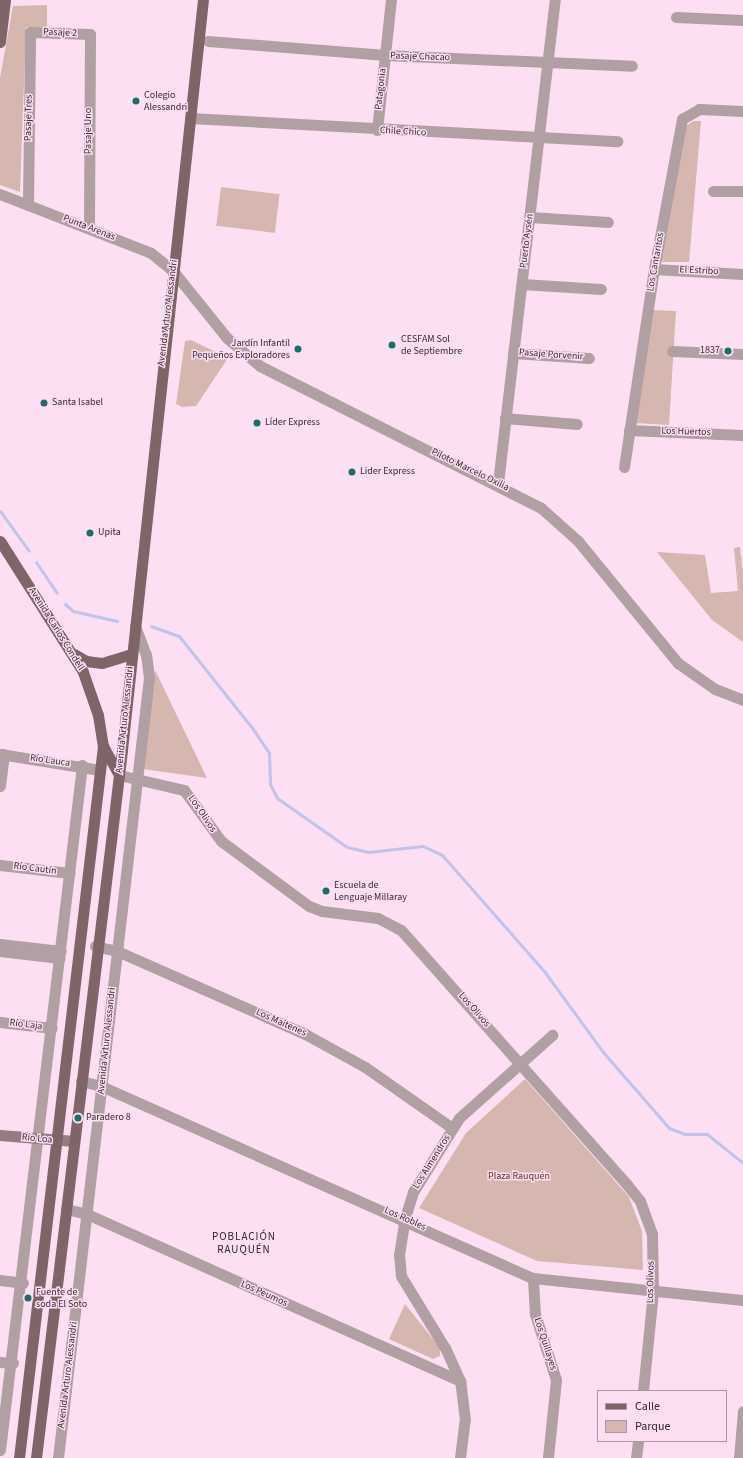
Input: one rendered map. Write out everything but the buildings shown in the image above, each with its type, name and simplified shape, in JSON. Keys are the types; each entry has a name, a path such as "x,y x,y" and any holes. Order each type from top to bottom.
{"main road":[{"path":"0,39 5,0"},
{"name":"Avenida Arturo Alessandri","path":"36,1458 81,1082 95,946 119,775 203,0"},
{"name":"Avenida Carlos Condell","path":"1,544 73,653 94,700 103,746"},
{"path":"73,653 86,661 102,663 132,654"},
{"path":"103,746 119,775"},
{"name":"Avenida Arturo Alessandri","path":"19,1458 103,746"},
{"name":"Río Loa","path":"0,1135 56,1142 74,1141"}],"street":[{"name":"Patagonia","path":"377,130 391,0"},
{"name":"Puerto Aysén","path":"498,483 556,0"},
{"path":"676,17 743,20"},
{"name":"Pasaje 2","path":"30,32 90,34"},
{"name":"Pasaje Tres","path":"28,204 30,32"},
{"name":"Pasaje Uno","path":"89,228 90,34"},
{"name":"Pasaje Chacao","path":"208,40 385,55 548,61 632,66"},
{"name":"Los Cantaritos","path":"624,467 654,269 682,119 699,109 743,111"},
{"name":"Chile Chico","path":"190,118 377,130 617,141"},
{"path":"713,191 743,191"},
{"name":"Punta Arenas","path":"0,194 143,249 173,271"},
{"path":"530,217 608,222"},
{"name":"El Estribo","path":"654,269 743,274"},
{"name":"Piloto Marcelo Oxilia","path":"173,271 227,338 260,366 498,483 541,508 569,531 678,663 715,689 743,700"},
{"path":"522,284 601,289"},
{"path":"672,351 743,354"},
{"name":"Pasaje Porvenir","path":"513,353 588,358"},
{"path":"506,418 577,424"},
{"name":"Los Huertos","path":"629,430 743,435"},
{"name":"Avenida Arturo Alessandri","path":"58,1458 149,678 146,655 135,626"},
{"path":"0,786 2,754"},
{"name":"Río Lauca","path":"2,754 82,765 100,770"},
{"path":"0,1450 0,1437 13,1363 23,1283 82,765"},
{"name":"Los Olivos","path":"119,775 184,790 222,841 309,906 322,911 378,918 395,926 520,1063 640,1201 652,1234 652,1292 643,1390"},
{"name":"Río Cautín","path":"0,865 70,873"},
{"path":"0,944 61,954"},
{"name":"Los Maitenes","path":"95,946 117,951 305,1034 365,1067 452,1128"},
{"path":"0,951 61,954"},
{"name":"Río Laja","path":"0,1022 52,1028"},
{"name":"Los Almendros","path":"460,1458 465,1420 460,1381 445,1348 401,1276 399,1255 405,1218 413,1192 452,1128 520,1063 552,1035"},
{"name":"Los Robles","path":"81,1082 102,1086 405,1218 533,1278 652,1292 743,1300"},
{"name":"Los Peumos","path":"66,1209 87,1214 460,1381"},
{"name":"Los Quillayes","path":"533,1278 535,1314 556,1380 548,1458"},
{"path":"0,1280 23,1283"},
{"path":"0,1362 13,1363"},
{"path":"739,1458 743,1412"},
{"path":"636,1458 638,1442"}],"green space":[{"path":"47,5 47,28 26,27 20,192 0,185 0,78 13,6"},
{"path":"693,121 701,121 689,262 661,262 685,127"},
{"path":"221,187 280,194 275,233 216,226"},
{"path":"653,310 676,311 669,425 635,423"},
{"path":"191,340 228,358 196,406 182,407 176,404 185,341"},
{"path":"740,547 743,573 743,642 712,620 657,552 705,555 711,593 738,591 734,548"},
{"path":"155,670 207,778 143,769"},
{"name":"Plaza Rauquén","path":"525,1079 629,1197 642,1231 643,1270 537,1261 419,1208 466,1133"},
{"path":"405,1304 440,1348 440,1356 433,1359 389,1339"}],"waterway":[{"path":"0,511 29,551"},
{"path":"36,562 57,593"},
{"path":"65,604 73,611 117,621"},
{"path":"151,626 179,636 253,729 269,753 270,784 277,798 347,847 368,852 423,846 442,855 544,971 603,1052 669,1128 685,1134 707,1134 743,1163"}],"place":[{"name":"Colegio Alessandri","path":"136,101"},
{"name":"CESFAM Sol de Septiembre","path":"392,345"},
{"name":"Jardín Infantil Pequeños Exploradores","path":"298,349"},
{"name":"1837","path":"728,351"},
{"name":"Santa Isabel","path":"44,403"},
{"name":"Líder Express","path":"257,423"},
{"name":"Lider Express","path":"352,472"},
{"name":"Upita","path":"90,533"},
{"name":"Escuela de Lenguaje Millaray","path":"326,891"},
{"name":"Paradero 8","path":"78,1118"},
{"name":"Fuente de soda El Soto","path":"28,1298"}],"district":[{"name":"POBLACIÓN RAUQUÉN","path":"244,1244"}]}
